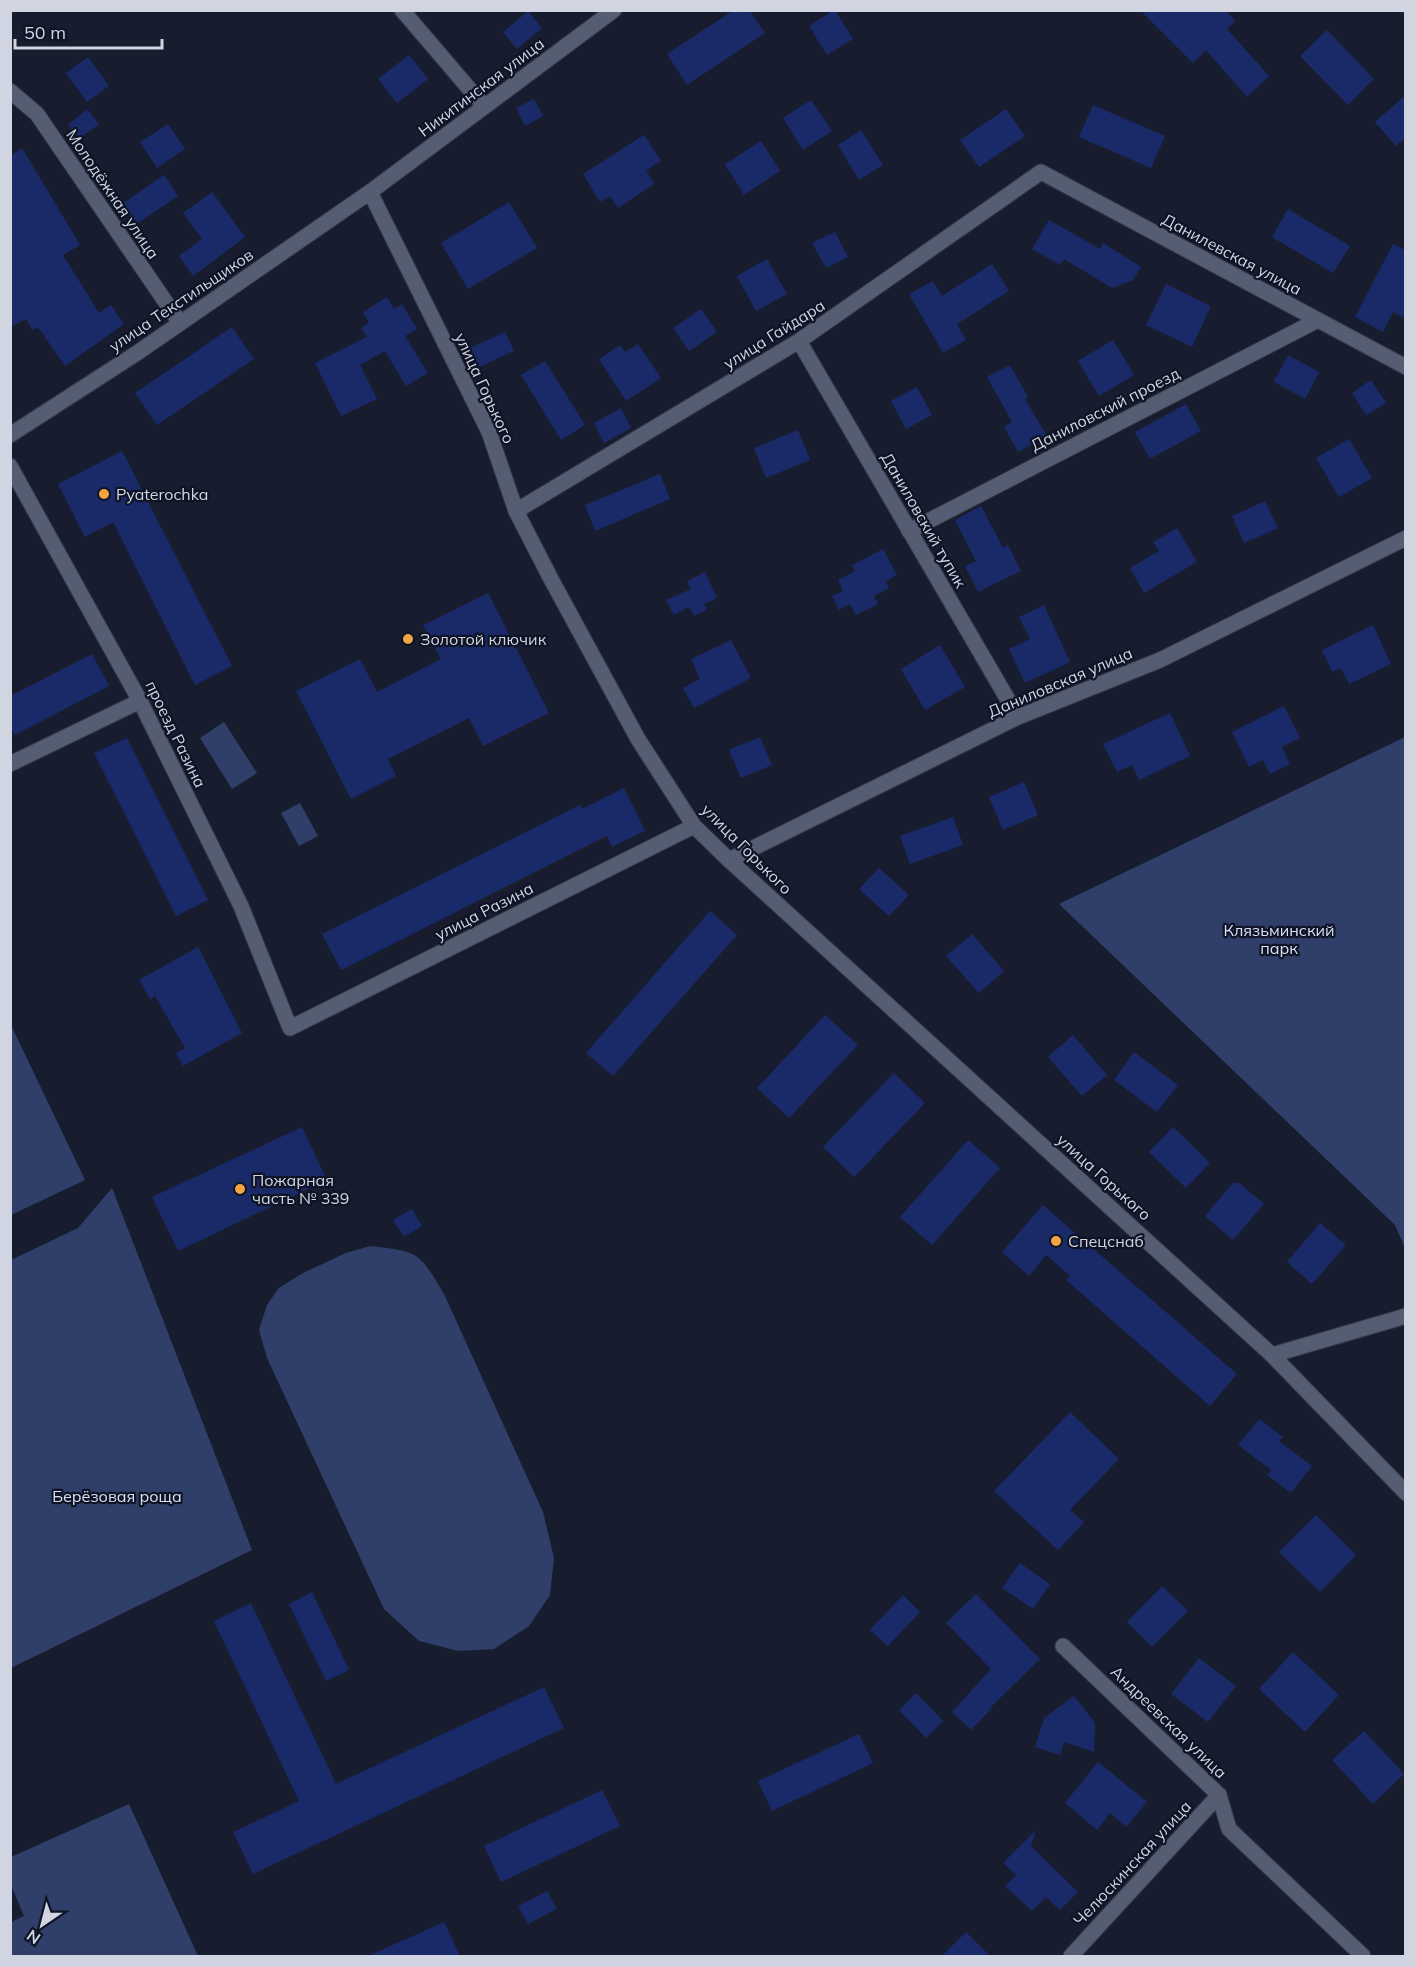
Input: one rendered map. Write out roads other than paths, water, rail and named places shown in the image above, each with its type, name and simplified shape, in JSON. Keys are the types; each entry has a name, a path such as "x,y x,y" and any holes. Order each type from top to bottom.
{"street":[{"path":"402,10 484,106"},
{"name":"Никитинская улица","path":"370,192 614,10"},
{"name":"Молодёжная улица","path":"10,91 37,114 180,323"},
{"name":"Данилевская улица","path":"1041,172 1406,367"},
{"name":"улица Гайдара","path":"516,511 799,341 1041,172"},
{"name":"улица Текстильщиков","path":"10,435 180,323 370,192"},
{"name":"улица Горького","path":"370,192 489,432 516,511 638,739 694,826 1272,1355 1406,1493"},
{"name":"Даниловский проезд","path":"909,531 1318,320"},
{"name":"Даниловский тупик","path":"799,341 1018,717"},
{"name":"проезд Разина","path":"10,466 140,701 240,906 290,1028"},
{"name":"Даниловская улица","path":"729,860 1018,717 1160,660 1406,538"},
{"path":"10,764 140,701"},
{"name":"улица Разина","path":"290,1028 694,826"},
{"path":"1272,1355 1406,1316"},
{"name":"Андреевская улица","path":"1064,1646 1220,1795 1229,1830 1364,1956"},
{"name":"Челюскинская улица","path":"1071,1956 1220,1795"}],"place":[{"name":"Pyaterochka","path":"104,494"},
{"name":"Золотой ключик","path":"408,639"},
{"name":"Пожарная часть № 339","path":"240,1189"},
{"name":"Спецснаб","path":"1056,1241"}],"park label":[{"name":"Клязьминский парк","path":"1279,939"},
{"name":"Берёзовая роща","path":"117,1496"}]}
